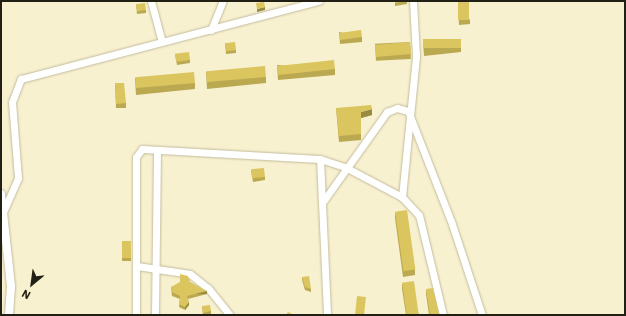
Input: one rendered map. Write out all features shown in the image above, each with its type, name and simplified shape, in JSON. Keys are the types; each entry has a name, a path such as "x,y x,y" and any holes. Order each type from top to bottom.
{"main road":[{"path":"1,194 11,286 9,315"}],"street":[{"path":"150,1 162,42"},
{"path":"211,30 222,1"},
{"path":"3,212 18,178 12,102 20,79 319,1"},
{"path":"402,197 408,111 416,56 413,1"},
{"path":"322,203 345,167 387,112 397,108 408,111"},
{"path":"408,111 452,224 482,315"},
{"path":"136,315 138,266 136,154 142,149 320,159 345,167 402,197 424,224 443,315"},
{"path":"155,315 157,150"},
{"path":"320,159 327,315"},
{"path":"138,266 155,266 177,270 200,280 230,315"}],"building":[{"path":"395,1 407,1 395,3"},
{"path":"458,1 469,1 469,20 458,20"},
{"path":"264,2 265,7 257,9 256,3"},
{"path":"145,3 146,10 137,11 136,4"},
{"path":"361,30 362,37 340,40 339,33"},
{"path":"423,39 461,39 461,48 423,48"},
{"path":"235,42 236,50 226,51 225,43"},
{"path":"410,42 411,54 376,57 375,45"},
{"path":"189,52 190,60 176,62 175,54"},
{"path":"334,60 335,69 278,75 277,66"},
{"path":"265,66 266,77 207,82 206,71"},
{"path":"194,72 195,83 136,88 135,77"},
{"path":"115,83 124,83 126,103 116,104"},
{"path":"371,105 372,109 361,112 361,134 339,136 336,108"},
{"path":"264,168 265,177 252,178 251,169"},
{"path":"407,210 415,269 403,271 395,212"},
{"path":"122,241 131,241 131,258 122,258"},
{"path":"180,274 188,276 190,282 207,291 187,296 189,302 185,307 179,304 180,296 172,292 171,287 180,282"},
{"path":"309,276 311,289 305,287 302,277"},
{"path":"414,281 419,315 407,315 402,283"},
{"path":"433,288 439,314 430,315 426,289"},
{"path":"357,296 366,297 364,315 355,315"},
{"path":"210,305 211,311 203,313 202,306"},
{"path":"288,312 292,314 286,315"}]}
